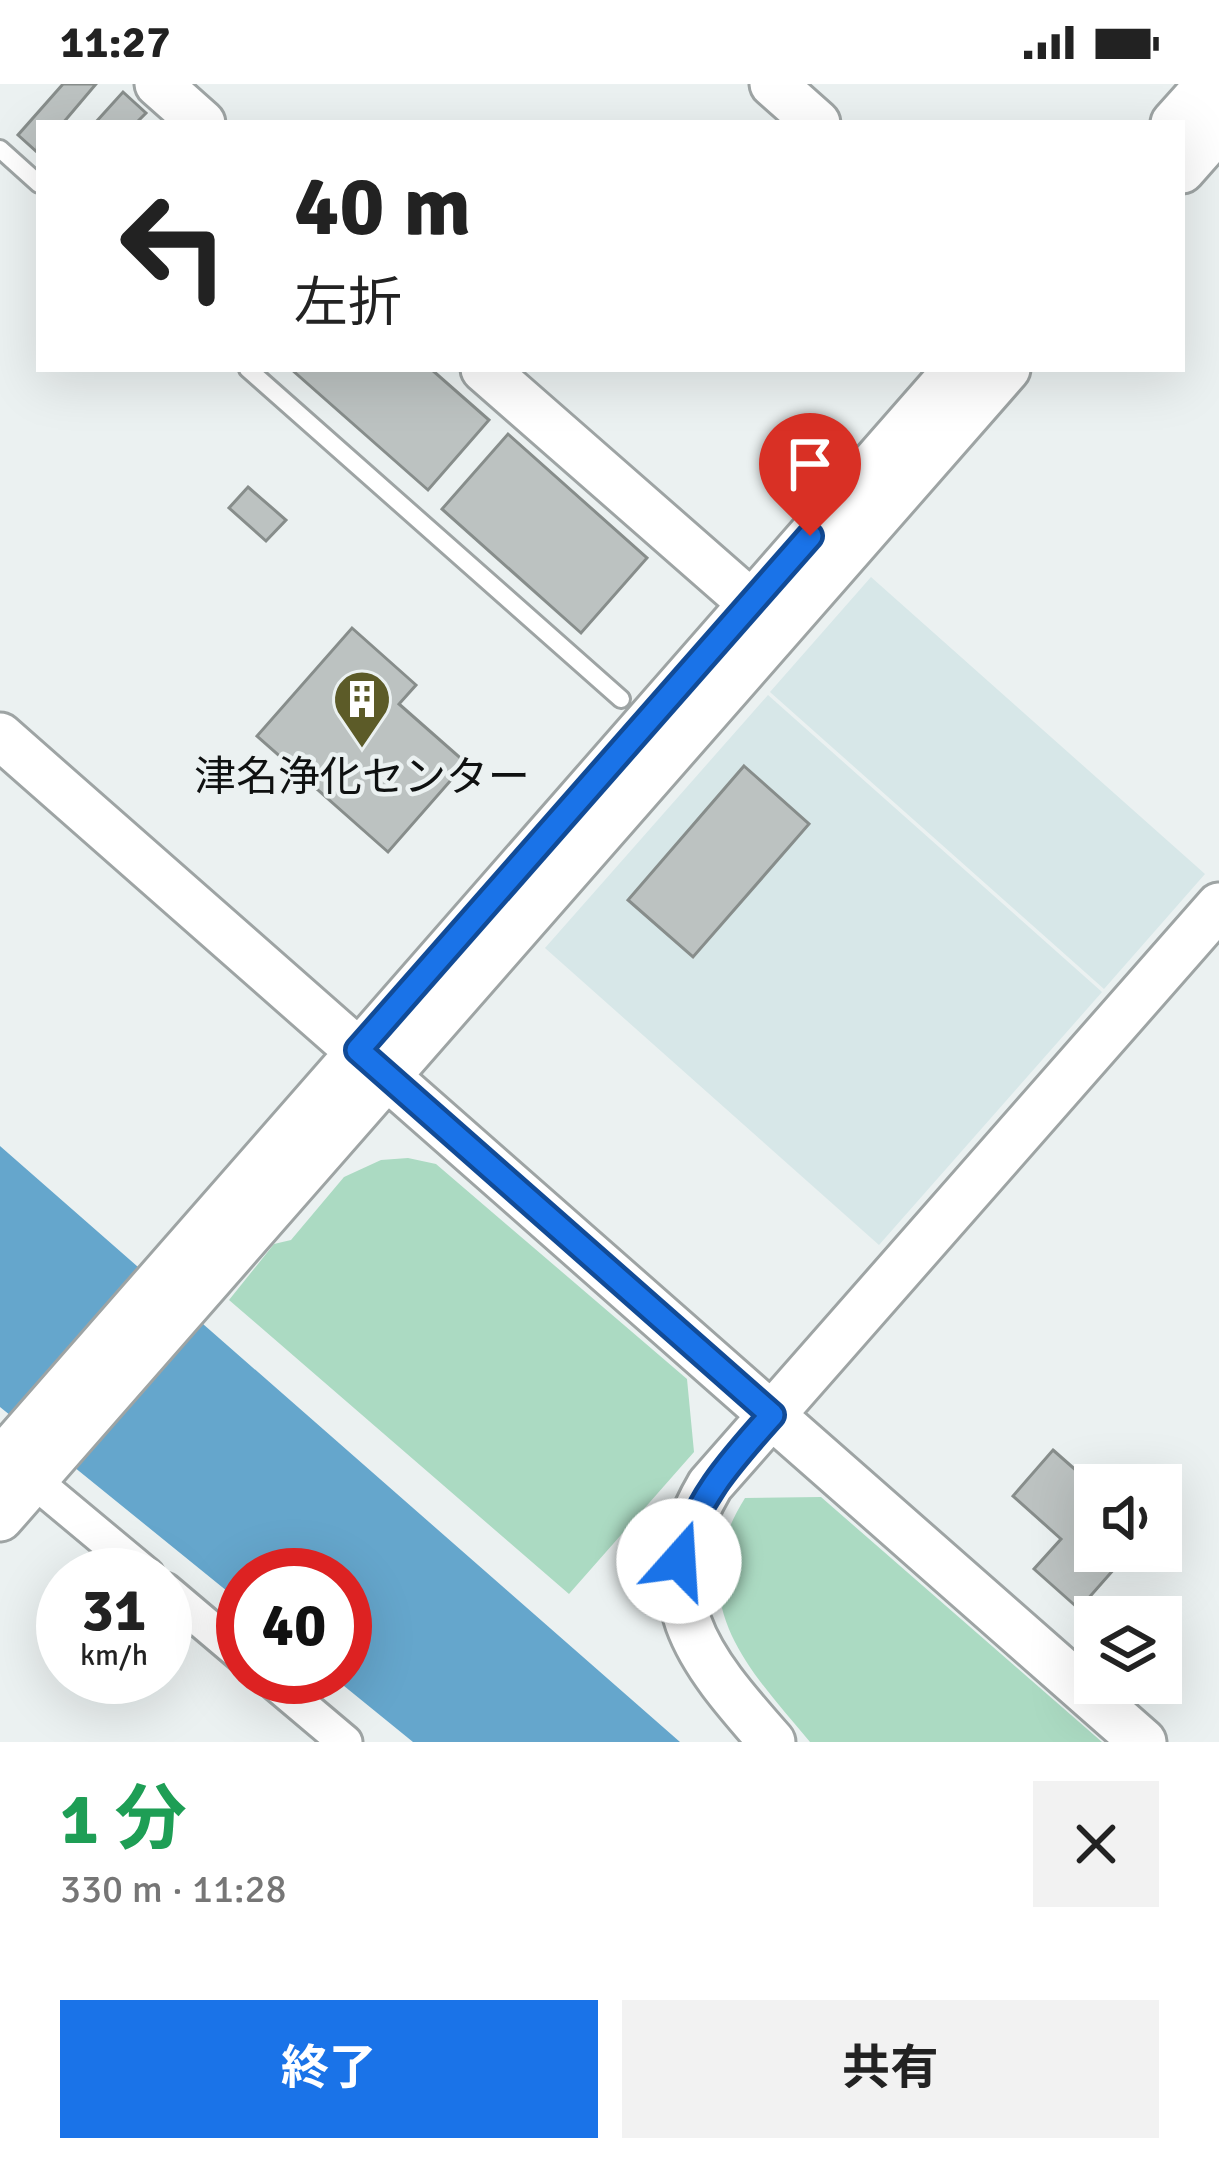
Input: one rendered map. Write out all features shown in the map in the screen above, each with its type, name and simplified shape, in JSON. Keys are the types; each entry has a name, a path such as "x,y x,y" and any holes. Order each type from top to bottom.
{"street":[{"path":"773,84 814,120"},
{"path":"1177,120 1209,84"},
{"path":"1185,167 1219,128"},
{"path":"487,372 766,615"},
{"path":"766,615 955,372"},
{"path":"0,1518 17,1462 177,1290 766,615 1004,372"},
{"path":"0,736 1143,1742"},
{"path":"772,1742 714,1677 691,1636 679,1593 679,1561 690,1518 710,1485 1218,907"},
{"path":"17,1462 117,1548"},
{"path":"192,1613 216,1633"},
{"path":"300,1704 345,1742"}],"lane":[{"path":"0,149 36,181"},
{"path":"251,372 621,699"}],"shaded area":[{"path":"871,577 1205,874 1104,989 770,692"},
{"path":"768,695 1102,992 879,1245 545,948"}],"green space":[{"path":"408,1158 436,1164 687,1379 694,1452 569,1594 229,1300 274,1244 291,1240 344,1177 381,1160"},
{"path":"821,1497 1102,1742 810,1742 744,1658 720,1600 719,1568 727,1535 745,1498"}],"water":[{"path":"0,1146 680,1742 413,1742 366,1704 372,1704 372,1548 216,1548 216,1582 192,1563 192,1548 174,1548 0,1407"}],"building":[{"path":"63,84 96,84 66,120 36,120 36,151 18,135"},
{"path":"123,92 146,113 139,120 98,120"},
{"path":"294,372 434,372 489,420 428,490"},
{"path":"508,434 647,558 581,633 442,509"},
{"path":"248,487 286,520 266,541 229,508"},
{"name":"津名浄化センター","path":"352,628 416,685 399,704 466,763 388,852 257,736"},
{"path":"744,766 809,824 693,957 628,900"},
{"path":"1053,1450 1074,1468 1074,1572 1112,1572 1090,1596 1074,1596 1074,1605 1034,1569 1061,1539 1013,1496"}],"place":[{"name":"津名浄化センター","path":"362,750"}],"route":[{"path":"679,1561 690,1518 710,1485 772,1415 358,1050 810,536"}]}
